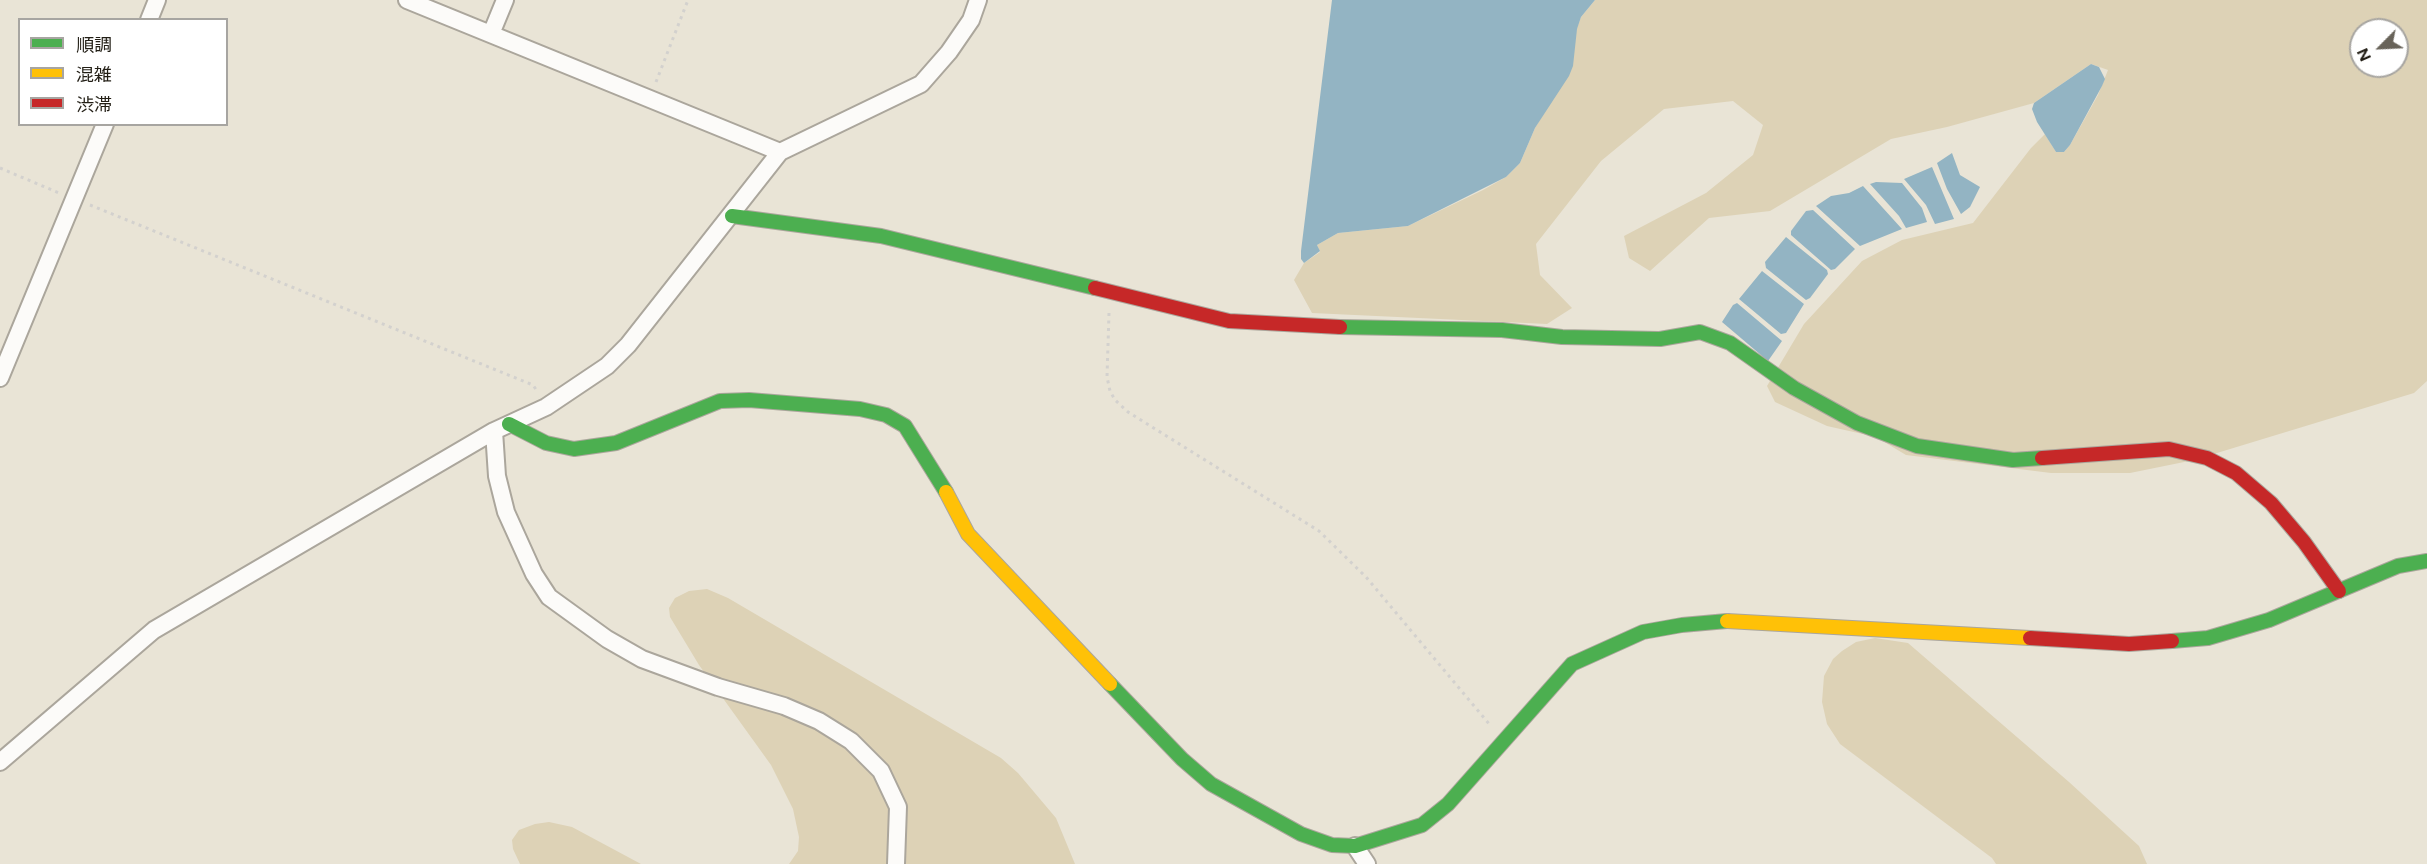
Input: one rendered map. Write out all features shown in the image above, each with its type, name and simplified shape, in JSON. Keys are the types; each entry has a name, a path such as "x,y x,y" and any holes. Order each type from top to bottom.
{"street":[{"path":"150,18 157,0"},
{"path":"407,0 780,152"},
{"path":"491,34 505,0"},
{"path":"0,762 154,630 494,431 546,406 607,366 628,345 732,216 780,152 921,84 949,52 971,20 978,0"},
{"path":"0,378 104,126"},
{"path":"732,216 881,236 1229,321 1337,327 1502,330 1562,338 1660,339 1700,332 1730,344 1794,388 1857,423 1917,446 2013,460 2169,449 2207,458 2236,473 2271,503 2304,542 2339,591"},
{"path":"509,424 546,443 574,449 616,443 720,401 749,400 838,407 886,415 905,426 939,478 968,534 1052,625 1182,759 1211,784 1301,834 1332,845 1355,846 1422,825 1448,804 1572,664 1643,632 1724,621 2129,644 2208,638 2269,620 2398,566 2427,561"},
{"path":"494,431 496,476 506,512 534,574 549,597 607,639 642,659 718,687 784,706 819,721 851,741 881,771 898,807 897,864"},
{"path":"1355,846 1367,864"}],"path":[{"path":"649,100 688,0"},
{"path":"0,168 533,385 546,406"},
{"path":"1109,292 1107,377 1115,400 1128,412 1319,531 1366,577 1503,740"}],"shaded area":[{"path":"1595,0 2427,0 2427,381 2414,393 2194,460 2130,473 2051,473 1906,455 1876,437 1827,426 1775,402 1767,386 1804,324 1862,261 1902,240 1973,223 2031,148 2045,134 2056,152 2064,152 2098,95 2108,70 2091,64 2034,103 1947,127 1891,139 1770,211 1709,218 1650,271 1629,258 1624,236 1706,193 1753,155 1763,125 1733,101 1664,109 1601,161 1536,244 1540,275 1572,308 1547,324 1312,313 1294,280 1304,263 1320,252 1317,245 1338,233 1408,226 1506,177 1520,163 1535,128 1549,104 1581,17"},
{"path":"707,589 728,598 1001,758 1018,773 1056,818 1075,864 789,864 798,851 799,837 793,809 771,765 699,665 670,617 669,608 675,598 689,591"},
{"path":"1875,638 1908,643 2069,782 2139,846 2147,864 1996,864 1992,858 1840,744 1827,724 1822,702 1824,676 1833,659 1842,651 1856,642"},
{"path":"549,822 572,827 641,864 520,864 513,849 512,840 519,830"}],"water":[{"path":"1332,0 1595,0 1581,17 1577,29 1573,66 1569,76 1535,128 1520,163 1506,177 1408,226 1338,233 1317,245 1320,251 1304,263 1301,259 1301,251"},
{"path":"2091,64 2099,67 2105,79 2070,145 2064,152 2056,152 2037,122 2032,109 2034,103"},
{"path":"1952,153 1960,175 1980,187 1970,207 1961,214 1947,189 1937,163"},
{"path":"1932,167 1954,219 1935,224 1926,205 1904,179"},
{"path":"1876,182 1902,183 1922,208 1927,222 1906,228 1899,216 1870,184"},
{"path":"1863,186 1902,229 1860,246 1816,206 1831,196 1849,193"},
{"path":"1813,210 1855,249 1835,269 1831,270 1791,235 1791,231 1806,211"},
{"path":"1786,237 1827,270 1828,274 1806,300 1766,268 1765,262"},
{"path":"1762,271 1804,304 1786,333 1781,334 1739,299"},
{"path":"1737,303 1782,341 1768,361 1722,322 1733,305"}],"traffic: fast":[{"path":"732,216 881,236 1095,288"},
{"path":"1340,327 1502,330 1562,337 1660,339 1700,332 1730,343 1794,388 1857,423 1917,446 2013,460 2042,458"},
{"path":"509,424 546,443 574,449 616,443 720,401 749,400 860,409 886,415 905,426 946,492"},
{"path":"2172,641 2208,638 2269,620 2398,566 2427,561"},
{"path":"1110,684 1182,759 1211,784 1301,834 1332,845 1355,846 1422,825 1448,804 1572,664 1643,632 1682,625 1727,621"}],"traffic: slow":[{"path":"946,492 968,534 1110,684"},
{"path":"1727,621 2030,638"}],"traffic: jam":[{"path":"1095,288 1229,321 1340,327"},
{"path":"2042,458 2169,449 2207,458 2236,473 2271,503 2304,542 2339,591"},
{"path":"2030,638 2129,644 2172,641"}]}
